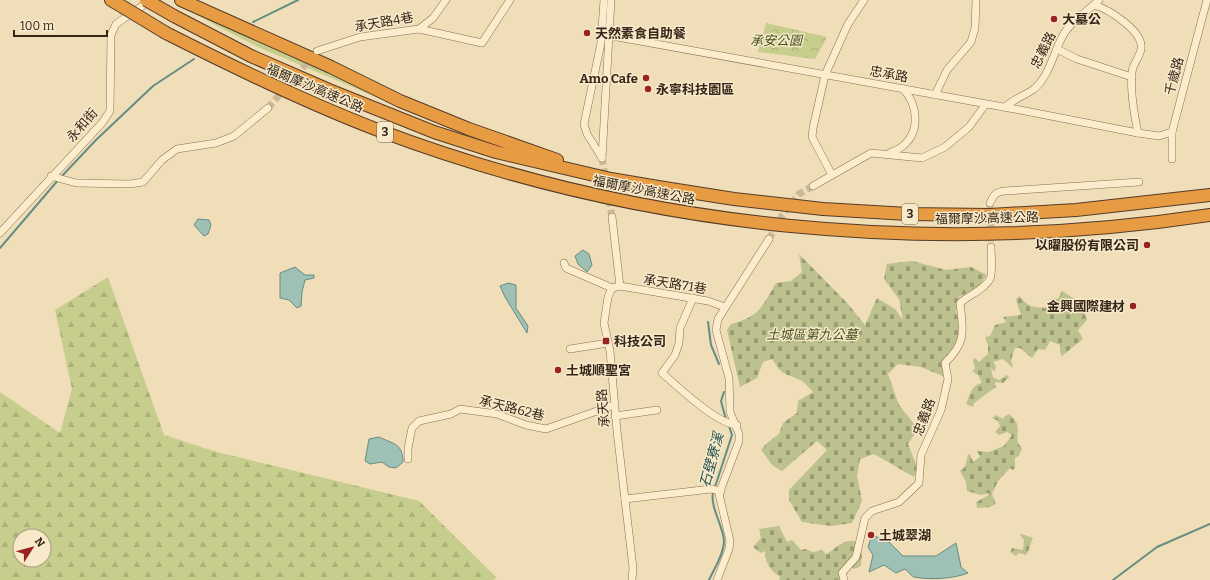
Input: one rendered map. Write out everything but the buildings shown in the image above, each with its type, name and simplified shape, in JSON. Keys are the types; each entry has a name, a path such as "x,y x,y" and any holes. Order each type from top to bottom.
{"highway":[{"name":"福爾摩沙高速公路","path":"111,0 166,33 244,73 325,109 379,130 426,147 560,187 655,208 732,220 825,229 990,234 1075,230 1210,215"},
{"name":"福爾摩沙高速公路","path":"146,0 251,56 329,90 434,132 496,152 600,176 734,199 823,209 908,214 990,214 1076,210 1210,195"},
{"path":"181,0 331,67 400,101 469,129 600,176"}],"street":[{"name":"永和街","path":"0,233 54,177 102,123 110,111 111,35 116,24 151,0"},
{"name":"承天路4巷","path":"317,51 360,37 419,29 433,18 446,0"},
{"path":"419,29 482,43 510,0"},
{"path":"604,0 605,34 602,158 586,134 584,124 605,34 611,0"},
{"path":"832,175 812,137 825,75 848,24 864,0"},
{"path":"935,94 948,70 971,42 975,28 976,0"},
{"name":"千歲路","path":"1172,159 1172,132 1207,0"},
{"path":"1096,3 1111,12 1137,36 1141,44 1141,50 1134,63 1132,77 1138,134"},
{"name":"忠義路","path":"1005,107 1016,98 1034,88 1045,73 1066,32 1083,12 1096,3"},
{"name":"忠承路","path":"605,34 935,94 985,105 1005,107 1138,134 1159,136 1172,132"},
{"path":"1057,49 1077,59 1132,77"},
{"path":"887,154 904,145 910,137 916,122 911,101 902,89"},
{"path":"814,186 871,153 922,158 946,147 969,127 985,105"},
{"path":"54,177 76,183 130,184 143,182 162,160 178,149 216,143 234,136 268,108"},
{"path":"587,110 588,124 591,133 596,136 603,128"},
{"path":"591,140 602,141"},
{"path":"990,202 994,195 1005,191 1139,182"},
{"path":"564,263 566,268 612,288 620,286 612,217"},
{"path":"717,580 729,549 730,541 716,490 739,441 739,434 734,425 730,412 730,378 716,330 718,319 725,307 769,240"},
{"name":"忠義路","path":"844,580 842,573 856,557 865,518 872,511 899,502 919,483 921,454 941,410 948,379 946,363 954,354 962,340 964,326 960,303 968,295 986,285 991,278 991,246"},
{"name":"承天路71巷","path":"620,286 693,298 725,307"},
{"name":"承天路","path":"612,288 608,297 604,323 608,343 633,568 632,580"},
{"path":"693,298 680,328 679,343 675,355 662,373 717,418 734,425"},
{"path":"570,349 608,343"},
{"name":"承天路62巷","path":"408,459 408,448 412,428 419,421 451,414 460,409 497,414 526,425 546,429 614,405"},
{"path":"615,416 657,410"},
{"path":"625,499 716,490"}],"green space":[{"path":"174,1 319,67 390,103 260,48 215,25"},
{"name":"承安公園","path":"766,23 827,37 815,59 758,52"},
{"name":"土城區第九公墓","path":"799,254 848,304 865,325 877,298 895,309 903,320 899,299 884,279 887,264 912,261 946,270 971,267 987,275 977,288 959,297 956,312 962,334 953,353 945,377 921,367 898,364 888,374 899,405 918,429 908,444 917,467 914,477 874,454 860,459 857,476 862,501 852,523 831,526 802,522 789,500 789,490 827,450 817,441 782,471 773,466 761,450 767,443 779,434 783,423 797,413 798,401 813,392 802,381 780,371 772,359 763,362 757,378 740,387 727,330 731,324 748,318 759,310 776,283 791,281 802,272"},
{"path":"108,277 164,435 217,452 419,501 497,578 493,580 0,580 0,392 60,433 72,389 55,310"},
{"path":"1062,291 1081,303 1087,320 1078,330 1083,339 1062,356 1060,352 1060,345 1050,341 1045,350 1038,349 1032,358 1020,348 1015,348 1011,360 1013,368 1003,359 993,362 996,366 995,371 991,369 993,377 999,380 1007,375 1009,377 1003,383 995,382 996,387 974,403 973,407 966,404 973,388 982,383 978,375 972,371 975,369 973,360 975,358 979,362 988,354 988,345 985,337 990,336 995,325 1006,322 1003,317 1021,315 1016,300 1019,296 1026,303 1032,306 1047,308 1052,298 1058,299"},
{"path":"1009,414 1017,424 1017,440 1022,448 1019,456 1015,458 1015,468 1013,470 1010,468 998,481 992,494 996,504 990,507 977,508 976,502 989,495 988,493 981,495 967,491 966,482 960,471 965,467 968,455 970,454 973,462 980,457 977,451 989,452 1004,446 1012,435 1007,432 999,435 995,432 1000,426 998,421 992,418 996,415 1003,419"},
{"path":"779,526 787,542 792,540 801,550 806,549 813,552 822,550 826,554 842,543 854,541 862,553 861,566 854,569 847,565 845,580 779,580 780,577 773,572 767,563 765,551 761,553 753,547 761,538 759,529"},
{"path":"1022,534 1033,538 1026,555 1019,553 1016,556 1010,552 1012,548 1023,550 1024,540 1020,535"}],"water":[{"path":"198,219 209,220 211,225 208,234 204,236 194,225"},
{"path":"583,250 589,254 592,265 587,272 578,264 575,256"},
{"path":"295,267 305,275 314,275 314,278 305,280 301,306 297,308 289,300 280,298 280,273"},
{"path":"508,283 516,285 516,308 528,326 527,333 500,286"},
{"path":"379,437 393,443 401,451 403,462 396,468 389,467 382,462 370,464 365,461 369,439"},
{"path":"872,535 889,542 903,556 936,556 956,543 961,567 968,573 949,578 920,578 914,577 905,569 896,573 884,565 869,572 873,555 868,547"}],"waterway":[{"path":"253,22 298,0"},
{"path":"62,176 96,140 153,86 194,59"},
{"path":"0,248 59,179"},
{"name":"石壁寮溪","path":"708,322 711,345 719,364"},
{"name":"石壁寮溪","path":"724,392 721,401 726,420"},
{"name":"石壁寮溪","path":"715,487 732,435 729,426"},
{"name":"石壁寮溪","path":"709,580 721,556 724,546 723,535 713,504 713,492"},
{"path":"1113,580 1157,547 1210,524"}],"tunnel":[{"path":"268,108 312,57"},
{"path":"602,158 612,217"},
{"path":"769,239 782,216 799,194 813,186"},
{"path":"990,203 991,247"}],"place":[{"name":"大墓公","path":"1054,19"},
{"name":"天然素食自助餐","path":"587,33"},
{"name":"Amo Cafe","path":"646,78"},
{"name":"永寧科技園區","path":"648,89"},
{"name":"以曜股份有限公司","path":"1147,245"},
{"name":"金興國際建材","path":"1133,306"},
{"name":"科技公司","path":"606,341"},
{"name":"土城順聖宮","path":"558,370"},
{"name":"土城翠湖","path":"871,535"}]}
